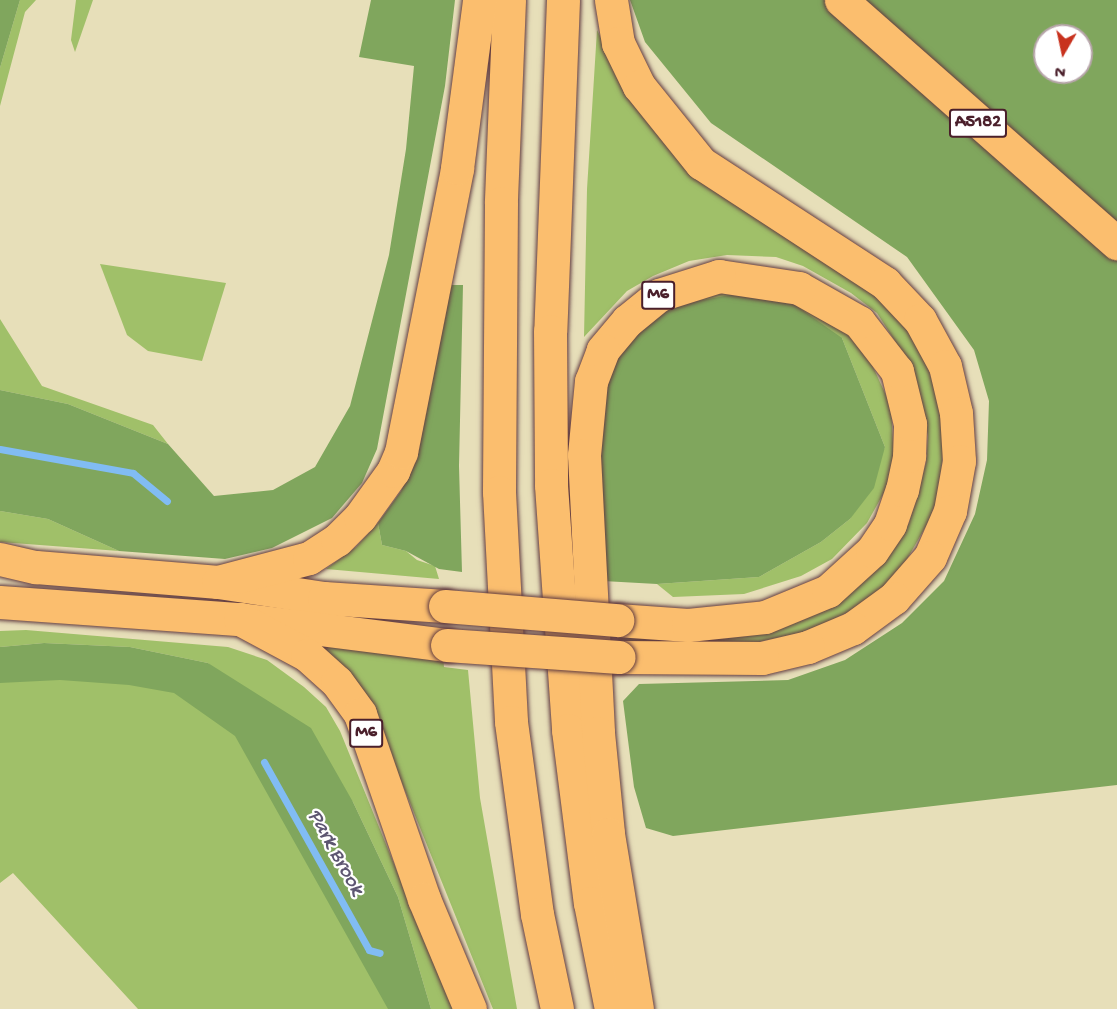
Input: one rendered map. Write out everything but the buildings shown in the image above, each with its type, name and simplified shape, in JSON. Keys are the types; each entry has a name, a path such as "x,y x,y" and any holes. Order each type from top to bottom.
{"highway":[{"name":"M6","path":"218,582 309,558 337,540 360,517 393,471 401,452 458,168 479,0"},
{"path":"509,0 501,203 499,492 511,722 537,914 557,1009"},
{"path":"562,0 550,331 551,485 568,730 590,903 611,1009"},
{"name":"M6","path":"0,602 240,619 447,645 619,657 762,658 808,647 853,628 894,598 930,557 950,512 960,461 956,413 945,366 920,320 885,283 701,163 639,86 618,43 611,0"},
{"name":"A5182","path":"841,0 1117,243"},
{"name":"M6","path":"0,559 36,567 218,582 324,598 445,606 617,620 688,624 765,617 828,591 872,551 890,524 902,490 909,456 910,424 897,371 859,322 799,288 719,276 687,284 651,301 603,350 591,381 584,455 598,734 608,834 637,1009"},
{"name":"M6","path":"240,619 307,655 337,681 360,714 424,899 470,1009"}],"green space":[{"path":"0,0 20,0 0,68"},
{"path":"20,0 36,0 25,12 0,106 0,68"},
{"path":"76,0 93,0 75,52 71,40"},
{"path":"371,0 455,0 445,86 377,449 362,483 332,518 272,548 225,559 119,551 48,519 0,511 0,390 68,404 168,444 214,496 273,490 315,467 350,406 389,255 406,149 414,66 359,57"},
{"path":"630,0 1117,0 1117,785 673,836 646,828 634,787 623,701 639,684 788,680 845,660 902,623 944,581 975,514 987,460 989,401 974,350 907,257 711,123 645,42"},
{"path":"597,30 633,101 688,169 890,301 923,351 946,428 938,496 929,521 903,566 881,589 855,609 808,631 749,644 703,646 618,640 620,626 848,592 877,570 909,523 926,463 928,436 914,371 877,313 851,293 803,266 776,257 727,255 689,261 653,276 627,291 584,337 587,189"},
{"path":"100,264 226,283 202,361 148,351 127,335"},
{"path":"443,285 463,285 459,466 462,572 439,569 406,551 382,545 378,523 401,491 415,459"},
{"path":"719,288 809,304 847,332 868,356 891,406 894,462 886,489 867,523 832,559 801,576 744,594 673,597 657,584 759,577 821,542 850,519 885,447 842,338 648,323 661,308"},
{"path":"735,294 795,305 842,338 885,447 874,488 850,519 821,542 759,577 657,584 603,581 599,423 610,370 620,351 648,323 677,305"},
{"path":"0,319 42,386 153,425 168,444 68,404 0,390"},
{"path":"0,511 48,519 119,551 0,542"},
{"path":"378,523 382,545 406,551 417,560 435,566 439,579 326,569 356,547"},
{"path":"26,630 228,647 267,660 304,687 326,707 340,731 453,1009 431,1009 398,897 353,802 208,663 130,647 44,643 0,647 0,631"},
{"path":"313,642 443,655 444,667 468,670 480,798 517,1009 493,1009 373,711"},
{"path":"44,643 130,647 208,663 311,728 353,802 398,897 431,1009 388,1009 235,736 174,693 129,685 60,680 0,683 0,647"},
{"path":"0,672 208,688 414,1009 138,1009 13,873 0,883"}],"waterway":[{"name":"Park Brook","path":"0,449 133,473 167,501"},
{"name":"Park Brook","path":"264,762 369,950 380,953"}]}
